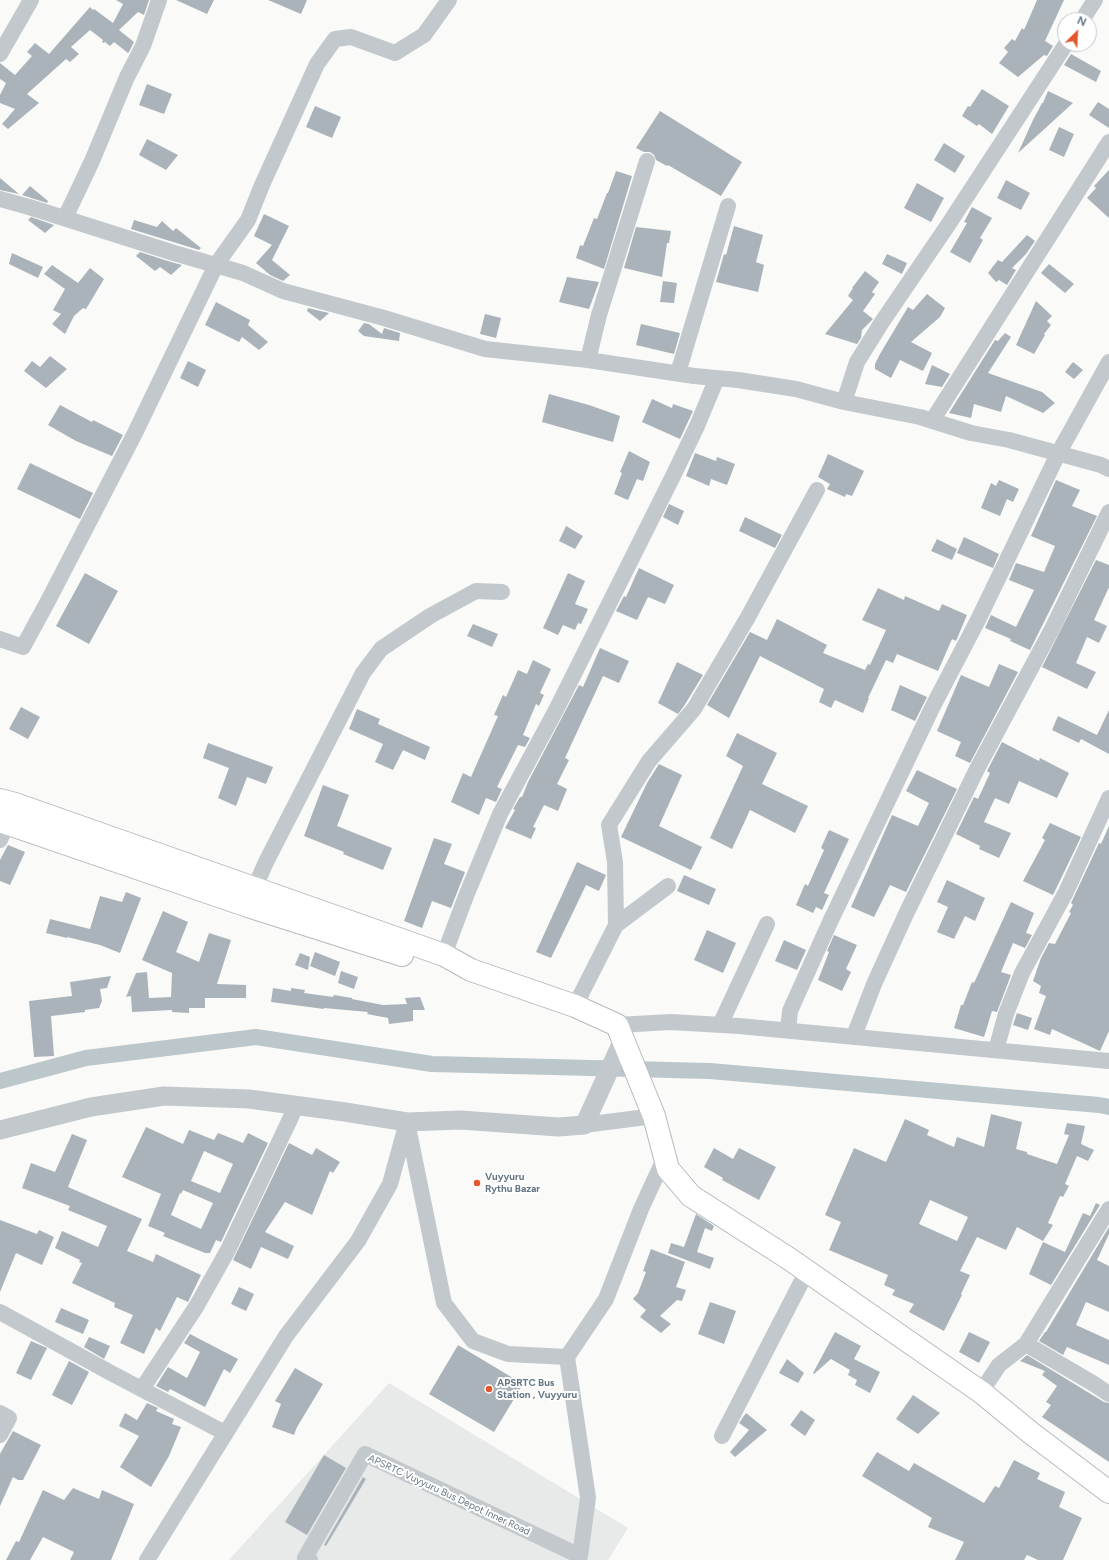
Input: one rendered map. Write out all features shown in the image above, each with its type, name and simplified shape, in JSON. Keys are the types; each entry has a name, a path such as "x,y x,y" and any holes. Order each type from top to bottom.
{"main road":[{"path":"4,818 248,906 309,926 437,966 472,970"},
{"path":"4,818 255,887 444,955 472,970 575,1006 620,1032 654,1116 664,1159 668,1169 690,1196 807,1272 981,1392 1031,1434 1109,1492"}],"street":[{"path":"0,54 32,0"},
{"path":"65,218 92,161 127,77 143,46 159,0"},
{"path":"0,639 23,647 135,433 216,265 248,220 262,185 317,64 335,39 351,37 395,53 424,35 449,0"},
{"path":"1087,12 1094,0"},
{"path":"844,402 857,362 1061,52"},
{"path":"932,421 1109,142"},
{"path":"588,360 600,309 646,161"},
{"path":"0,199 243,273 283,291 384,318 485,348 588,360 796,390 932,421 971,434 1010,440 1101,465 1109,469"},
{"path":"678,373 728,206"},
{"path":"788,1030 790,1011 830,922 929,715 979,618 1058,454 1109,362"},
{"path":"444,955 466,896 500,814 556,710 674,474 717,378"},
{"path":"616,925 615,862 609,825 649,761 694,709 748,616 817,490"},
{"path":"854,1036 874,984 906,914 978,768 1052,628 1109,512"},
{"path":"255,887 266,862 363,673 381,649 430,616 476,591 502,592"},
{"path":"996,1050 1006,1014 1022,973 1066,892 1109,798"},
{"path":"575,1006 616,925 668,886"},
{"path":"720,1025 767,924"},
{"path":"584,1125 620,1032 671,1022 788,1030 1109,1061"},
{"path":"0,1130 91,1106 164,1096 249,1099 407,1122 461,1120 558,1126 584,1125 654,1116"},
{"path":"142,1389 196,1307 224,1256 292,1115"},
{"path":"407,1122 444,1303 473,1341 508,1354 567,1357 606,1299 641,1209 664,1159"},
{"path":"147,1560 168,1514 225,1433 286,1336 358,1241 390,1184 407,1122"},
{"path":"981,1392 999,1365 1026,1344 1109,1209"},
{"path":"722,1436 807,1272"},
{"path":"0,1312 225,1433"},
{"path":"1026,1344 1109,1394"},
{"name":"APSRTC Vuyyuru Bus Depot Inner Road","path":"310,1560 305,1558 365,1454 579,1558 588,1498 567,1357"},
{"path":"0,1413 9,1418 0,1435"}],"shaded area":[{"path":"389,1383 628,1528 608,1560 229,1560"}],"building":[{"path":"116,0 149,0 144,15 138,12 119,30 134,42 129,52 128,53 114,42 110,46 105,42 103,43 103,40 90,30 71,47 79,54 70,62 66,59 27,94 39,103 8,129 2,124 15,109 0,103 0,95 6,83 0,79 0,63 15,75 32,56 27,52 35,43 49,54 90,7 113,23 123,4"},
{"path":"176,0 214,0 207,14"},
{"path":"268,0 307,0 301,14"},
{"path":"1037,0 1064,0 1058,12 1057,12 1045,41 1053,46 1047,56 1044,55 1018,77 999,63 1008,52 1004,48 1012,39 1015,41 1022,28 1024,30"},
{"path":"1071,54 1101,71 1096,82 1064,65"},
{"path":"147,84 172,94 164,114 139,105"},
{"path":"982,89 1009,106 992,134 979,124 977,126 962,116"},
{"path":"1048,91 1073,103 1018,153 1033,120"},
{"path":"1098,102 1109,109 1109,128 1089,115"},
{"path":"315,106 341,117 332,138 306,127"},
{"path":"660,111 742,162 721,196 668,165 667,166 656,160 654,155 650,152 644,152 636,148"},
{"path":"1059,127 1074,134 1064,157 1049,150"},
{"path":"147,139 178,155 166,170 139,155"},
{"path":"944,143 965,156 955,173 934,160"},
{"path":"1109,170 1109,218 1087,198 1096,188 1094,186"},
{"path":"616,171 632,176 604,269 576,258 580,245 583,246 594,218 597,219"},
{"path":"0,178 19,194 0,190"},
{"path":"1006,180 1030,193 1021,210 997,198"},
{"path":"917,183 944,198 931,222 904,208"},
{"path":"30,186 48,201 47,203 22,195"},
{"path":"972,207 992,218 980,238 983,240 970,263 950,252 967,223 964,222"},
{"path":"264,214 289,226 272,260 290,275 283,281 270,275 256,263 272,245 254,236"},
{"path":"31,217 54,225 45,233 28,220"},
{"path":"134,220 157,227 162,221 173,231 176,228 201,248 199,250 131,229"},
{"path":"734,226 763,235 756,262 764,265 758,292 716,282 724,254 726,255"},
{"path":"636,227 671,231 669,243 667,243 662,277 624,268"},
{"path":"1027,235 1035,241 1026,254 1012,268 1016,270 1007,285 999,280 996,282 988,273 998,260 1002,262"},
{"path":"140,252 182,265 171,275 160,267 155,271 136,256"},
{"path":"12,253 43,267 38,278 9,264"},
{"path":"887,254 907,263 902,274 882,264"},
{"path":"1049,264 1074,284 1065,293 1041,273"},
{"path":"52,265 78,283 90,268 104,279 86,309 83,308 74,316 65,334 52,324 61,314 53,310 65,289 44,274"},
{"path":"865,271 879,282 872,292 875,294 863,311 873,319 862,330 861,338 857,344 825,334 853,300 848,296"},
{"path":"567,277 599,282 589,309 559,302"},
{"path":"663,281 677,283 674,303 660,302"},
{"path":"927,294 945,308 940,317 911,342 932,353 923,371 900,360 891,378 875,369 875,364 908,307 913,310"},
{"path":"1036,301 1052,316 1047,321 1051,325 1044,334 1045,335 1034,354 1016,345"},
{"path":"216,302 250,320 248,325 268,342 259,350 242,337 239,342 205,325"},
{"path":"308,308 329,313 320,321 307,311"},
{"path":"485,314 501,318 496,338 480,334"},
{"path":"364,323 369,324 382,334 384,328 400,333 399,341 364,336 358,331"},
{"path":"641,324 680,333 674,354 636,345"},
{"path":"1005,333 1011,337 988,373 1042,392 1055,403 1043,413 1006,396 1001,412 974,404 971,418 949,413 995,340 998,341"},
{"path":"50,356 67,369 46,388 24,371 32,361 40,367"},
{"path":"188,361 206,370 198,387 180,378"},
{"path":"1073,362 1083,370 1074,379 1065,372"},
{"path":"932,365 950,374 942,387 925,384"},
{"path":"549,394 589,405 620,416 613,442 542,422"},
{"path":"652,399 672,408 673,404 693,411 680,439 642,422"},
{"path":"60,405 92,422 93,420 123,435 112,456 76,441 48,425"},
{"path":"629,451 650,462 643,481 637,479 628,500 614,494 622,473 620,472"},
{"path":"695,453 716,461 717,457 735,464 727,485 711,479 709,486 686,476"},
{"path":"828,454 864,471 852,496 846,494 845,497 827,489 830,484 818,477"},
{"path":"30,463 93,493 80,519 17,489"},
{"path":"999,480 1019,489 1013,502 1007,499 1000,516 981,508 991,483 996,486"},
{"path":"1056,480 1080,490 1072,506 1097,516 1030,650 1010,641 1011,639 985,628 991,615 1016,627 1034,590 1009,580 1016,563 1044,572 1055,546 1031,536"},
{"path":"669,504 684,511 678,525 663,517"},
{"path":"745,517 782,535 775,548 739,531"},
{"path":"566,526 583,536 575,549 559,541"},
{"path":"964,537 999,554 993,568 957,553"},
{"path":"937,539 957,549 952,560 931,551"},
{"path":"1096,560 1109,565 1109,587 1094,620 1107,626 1099,643 1087,637 1076,663 1096,672 1087,689 1042,667"},
{"path":"639,568 674,585 665,604 648,597 637,620 616,611 624,596 626,597"},
{"path":"85,573 118,591 89,644 56,626"},
{"path":"568,573 585,581 575,604 588,609 581,624 578,623 575,630 563,625 558,635 543,628"},
{"path":"878,588 904,600 905,596 939,611 942,604 967,615 956,641 952,639 938,671 897,654 893,663 886,660 868,698 863,713 835,700 831,708 819,702 824,689 760,656 729,718 707,705 750,632 767,640 777,619 827,645 823,653 865,670 868,664 870,665 886,630 862,620"},
{"path":"473,624 498,634 492,647 467,636"},
{"path":"600,648 629,661 619,683 603,676 565,758 569,760 557,784 567,789 558,811 544,805 533,827 536,828 531,839 505,828 515,810 513,809 520,797 522,797 528,782 579,685 583,687"},
{"path":"533,660 551,669 540,693 544,695 539,706 536,704 523,735 530,738 525,747 518,745 497,787 502,789 496,802 486,798 479,815 451,802 463,773 471,777 498,716 494,715 503,695 506,697 518,670 527,674"},
{"path":"677,662 703,675 678,714 658,703"},
{"path":"999,664 1018,672 970,763 955,756 961,742 937,731 961,675 989,687"},
{"path":"900,685 927,697 915,721 891,710"},
{"path":"21,707 40,717 28,739 9,729"},
{"path":"357,709 380,719 378,724 430,747 425,760 403,750 393,770 375,762 383,744 349,729"},
{"path":"1109,710 1109,754 1081,739 1079,743 1052,730 1058,716 1097,735"},
{"path":"737,733 777,753 762,784 808,806 795,833 750,810 732,849 710,838 743,766 726,756"},
{"path":"1002,742 1039,761 1040,758 1069,773 1057,798 1019,781 1009,804 995,798 984,822 1011,833 999,858 979,849 980,846 956,834 974,797 978,799 990,773 987,771"},
{"path":"208,743 273,767 266,784 247,777 236,806 218,798 229,768 203,758"},
{"path":"659,764 682,775 659,826 702,847 691,870 621,837 647,783"},
{"path":"917,770 957,789 906,892 890,885 874,917 851,907 892,815 918,826 929,803 906,791"},
{"path":"323,785 349,795 337,826 392,848 383,870 304,836"},
{"path":"1050,823 1081,837 1053,895 1023,881 1045,840 1042,838"},
{"path":"1109,826 1109,1031 1100,1051 1052,1029 1050,1035 1034,1029 1046,996 1039,993 1041,986 1033,981 1041,958 1049,943 1055,944 1071,913 1069,912 1073,905 1071,903 1099,843 1101,844"},
{"path":"829,830 849,839 824,893 829,895 822,910 816,907 813,913 796,905 805,884 808,886 824,850 821,848"},
{"path":"434,838 452,844 444,864 465,872 451,908 432,901 422,928 404,921"},
{"path":"8,845 25,852 10,885 0,881 0,860"},
{"path":"577,862 606,875 599,891 586,885 551,958 536,952"},
{"path":"684,875 716,889 709,905 677,891"},
{"path":"947,880 985,898 975,921 965,916 954,939 937,932 948,907 937,902"},
{"path":"126,892 141,898 120,953 100,945 46,933 50,919 90,929 100,896 122,902"},
{"path":"1011,902 1034,913 1026,933 1032,935 1025,948 1013,943 1001,972 1011,975 997,1012 992,1011 984,1037 954,1028 961,1005 963,1005 972,982 974,983"},
{"path":"163,911 188,922 176,952 199,962 209,933 231,940 217,984 246,985 246,998 205,998 205,1008 189,1008 189,1013 172,1012 172,1010 132,1012 131,996 126,997 136,973 147,972 149,998 171,997 172,973 142,960"},
{"path":"707,930 736,943 723,973 694,960"},
{"path":"834,935 857,945 846,969 851,972 842,991 818,980 829,952 827,951"},
{"path":"784,940 806,950 797,970 775,961"},
{"path":"315,952 340,962 335,976 310,966"},
{"path":"300,953 310,957 308,970 295,965"},
{"path":"341,971 358,977 354,989 338,983"},
{"path":"111,976 107,988 100,989 102,1001 99,1008 85,1010 85,1012 51,1016 54,1056 34,1057 29,1001 72,996 70,982"},
{"path":"273,988 291,991 291,988 305,990 304,993 333,997 334,995 383,1005 407,1004 405,998 420,997 425,1010 413,1010 413,1021 389,1024 388,1018 367,1014 368,1012 324,1009 271,1002"},
{"path":"1017,1013 1032,1018 1028,1030 1013,1025"},
{"path":"991,1114 1022,1122 1016,1149 1027,1152 1027,1154 1057,1164 1069,1135 1064,1134 1067,1123 1085,1126 1081,1144 1094,1150 1088,1161 1077,1156 1065,1184 1069,1186 1063,1197 1060,1196 1048,1223 1053,1225 1043,1241 1017,1227 1006,1250 977,1237 960,1271 970,1275 944,1331 909,1312 914,1304 892,1295 895,1290 884,1285 888,1275 829,1250 841,1222 825,1215 854,1148 886,1162 905,1119 929,1130 927,1135 954,1147 957,1137 984,1147","holes":["930,1200 968,1217 957,1241 919,1224"]},
{"path":"146,1127 183,1144 189,1130 214,1140 218,1133 243,1143 248,1133 268,1143 221,1242 216,1240 210,1253 205,1253 163,1236 165,1233 148,1226 161,1194 122,1177","holes":["204,1151 233,1164 220,1193 191,1181","183,1190 213,1203 201,1229 171,1215 180,1193 181,1194"]},
{"path":"72,1134 87,1140 68,1187 142,1219 127,1251 153,1262 156,1254 201,1275 188,1302 177,1297 160,1331 156,1328 144,1354 120,1343 133,1315 114,1307 115,1303 72,1283 82,1263 79,1262 80,1260 55,1248 62,1231 98,1247 107,1226 68,1210 70,1206 22,1188 31,1163 55,1172"},
{"path":"289,1143 312,1155 316,1148 340,1162 333,1173 330,1171 312,1215 285,1202 265,1232 294,1246 288,1259 261,1247 251,1269 233,1260"},
{"path":"714,1148 733,1159 739,1148 776,1167 759,1200 722,1180 723,1178 704,1167"},
{"path":"1096,1203 1100,1205 1051,1285 1029,1274 1043,1242 1065,1252 1083,1213 1090,1216"},
{"path":"696,1214 714,1226 712,1231 705,1228 697,1252 714,1258 710,1269 668,1253 671,1243 684,1247"},
{"path":"0,1220 37,1234 39,1230 54,1237 42,1265 16,1253 0,1292"},
{"path":"1109,1227 1109,1234 1097,1260 1109,1266 1109,1312 1086,1302 1076,1325 1109,1340 1109,1365 1067,1347 1063,1355 1039,1341 1046,1332"},
{"path":"651,1249 685,1262 676,1287 686,1290 682,1301 677,1300 660,1316 671,1324 661,1333 640,1317 646,1310 633,1299 638,1293 646,1272 643,1271"},
{"path":"239,1287 254,1294 246,1311 231,1304"},
{"path":"710,1302 736,1311 724,1344 698,1334"},
{"path":"61,1308 89,1320 83,1334 55,1322"},
{"path":"835,1332 861,1346 854,1359 880,1372 870,1393 855,1385 857,1380 848,1375 850,1370 831,1359 814,1374 813,1373"},
{"path":"969,1332 990,1342 979,1363 959,1352"},
{"path":"190,1334 238,1359 230,1373 224,1369 205,1407 170,1389 168,1392 156,1386 168,1367 187,1378 200,1352 184,1343"},
{"path":"89,1337 110,1346 104,1359 84,1347"},
{"path":"31,1341 47,1348 31,1380 16,1373"},
{"path":"458,1345 523,1384 494,1432 429,1394"},
{"path":"1027,1355 1104,1402 1109,1403 1109,1462 1042,1417 1051,1405 1046,1402 1057,1386 1042,1375 1045,1371 1020,1361"},
{"path":"787,1359 804,1373 798,1383 779,1373"},
{"path":"69,1361 89,1372 72,1405 52,1395"},
{"path":"295,1368 323,1384 297,1427 294,1435 272,1427 281,1404 275,1401"},
{"path":"913,1395 940,1413 918,1434 896,1419"},
{"path":"147,1403 158,1408 156,1411 174,1419 172,1424 181,1427 169,1456 151,1487 120,1467 139,1436 119,1426 125,1413 137,1420"},
{"path":"801,1410 815,1420 805,1436 790,1425"},
{"path":"746,1413 767,1430 735,1457 730,1452 749,1430 739,1423"},
{"path":"13,1431 41,1445 23,1480 18,1480 13,1477 0,1506 0,1454"},
{"path":"877,1452 909,1471 914,1463 984,1503 995,1486 999,1488 1014,1460 1040,1473 1037,1479 1065,1492 1059,1507 1082,1518 1063,1560 1038,1560 1027,1555 1024,1560 955,1560 964,1542 928,1527 932,1518 862,1476"},
{"path":"324,1455 346,1468 307,1535 285,1522"},
{"path":"363,1477 366,1479 326,1546 324,1545"},
{"path":"73,1488 99,1499 102,1490 134,1504 111,1560 70,1560 74,1552 43,1537 30,1560 6,1560 16,1541 19,1542 43,1490 64,1500"}],"waterway":[{"path":"0,1081 86,1058 256,1037 432,1064 710,1071 1109,1107"}],"place":[{"name":"Vuyyuru Rythu Bazar","path":"477,1183"},
{"name":"APSRTC Bus Station , Vuyyuru","path":"489,1389"}]}
